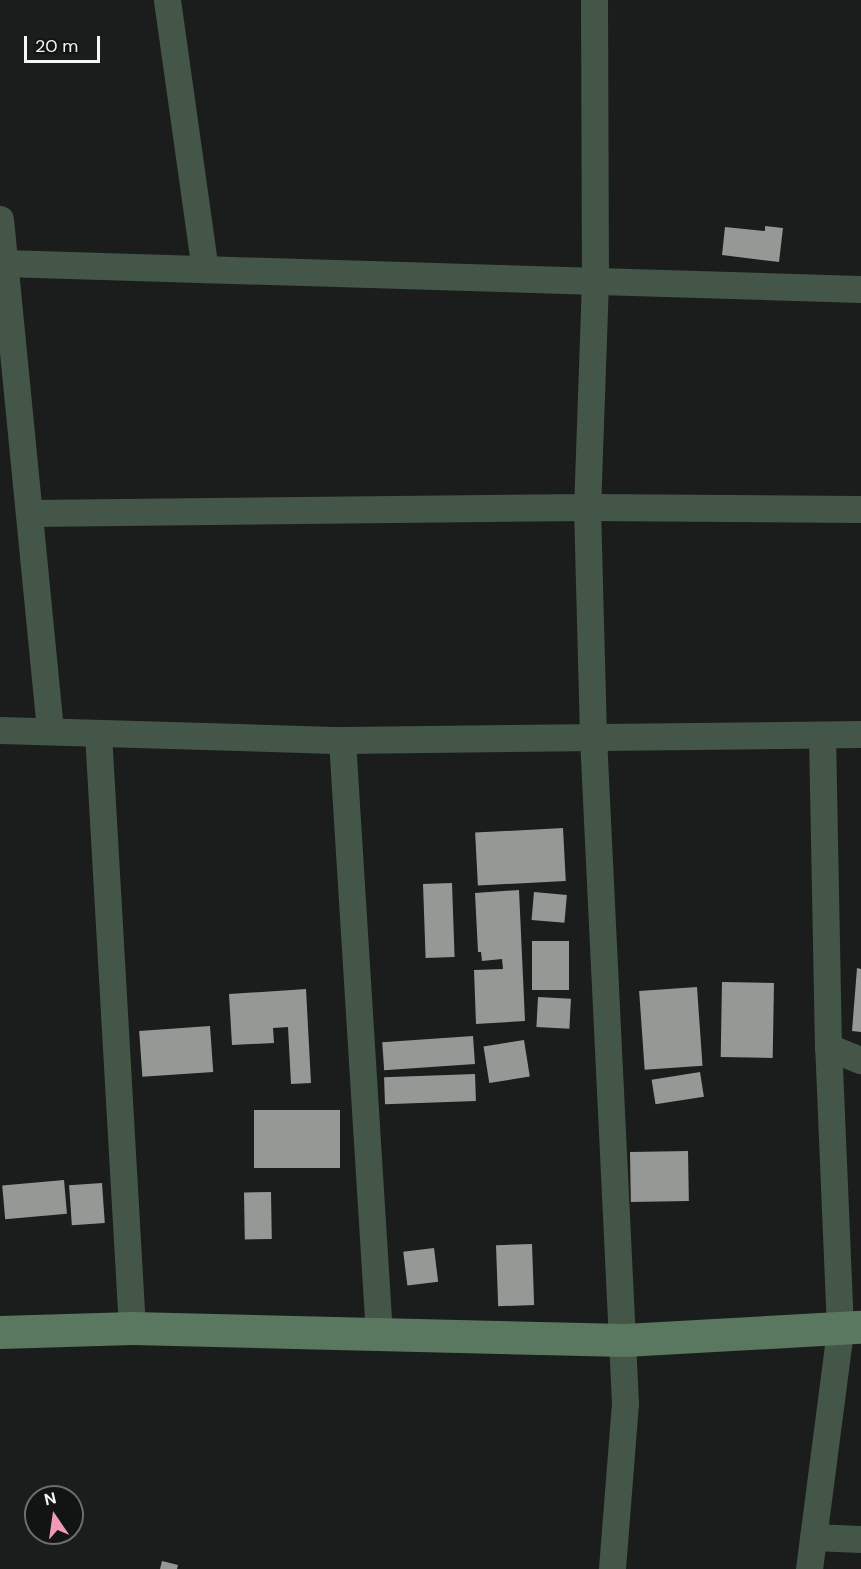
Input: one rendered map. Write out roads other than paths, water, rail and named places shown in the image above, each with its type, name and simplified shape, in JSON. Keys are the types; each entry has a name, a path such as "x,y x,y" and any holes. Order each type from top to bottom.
{"main road":[{"path":"0,1332 132,1329 625,1340 850,1328"}],"street":[{"path":"167,0 205,269"},
{"path":"594,0 595,281 587,507 593,737 625,1340 626,1403 612,1569"},
{"path":"0,219 50,730"},
{"path":"4,263 861,289"},
{"path":"30,513 587,507 861,509"},
{"path":"0,730 342,740 822,737 861,734"},
{"path":"98,733 132,1329"},
{"path":"809,1569 850,1328 828,1047 822,737"},
{"path":"342,740 379,1335"},
{"path":"828,1047 861,1060"},
{"path":"813,1537 861,1539"}]}
